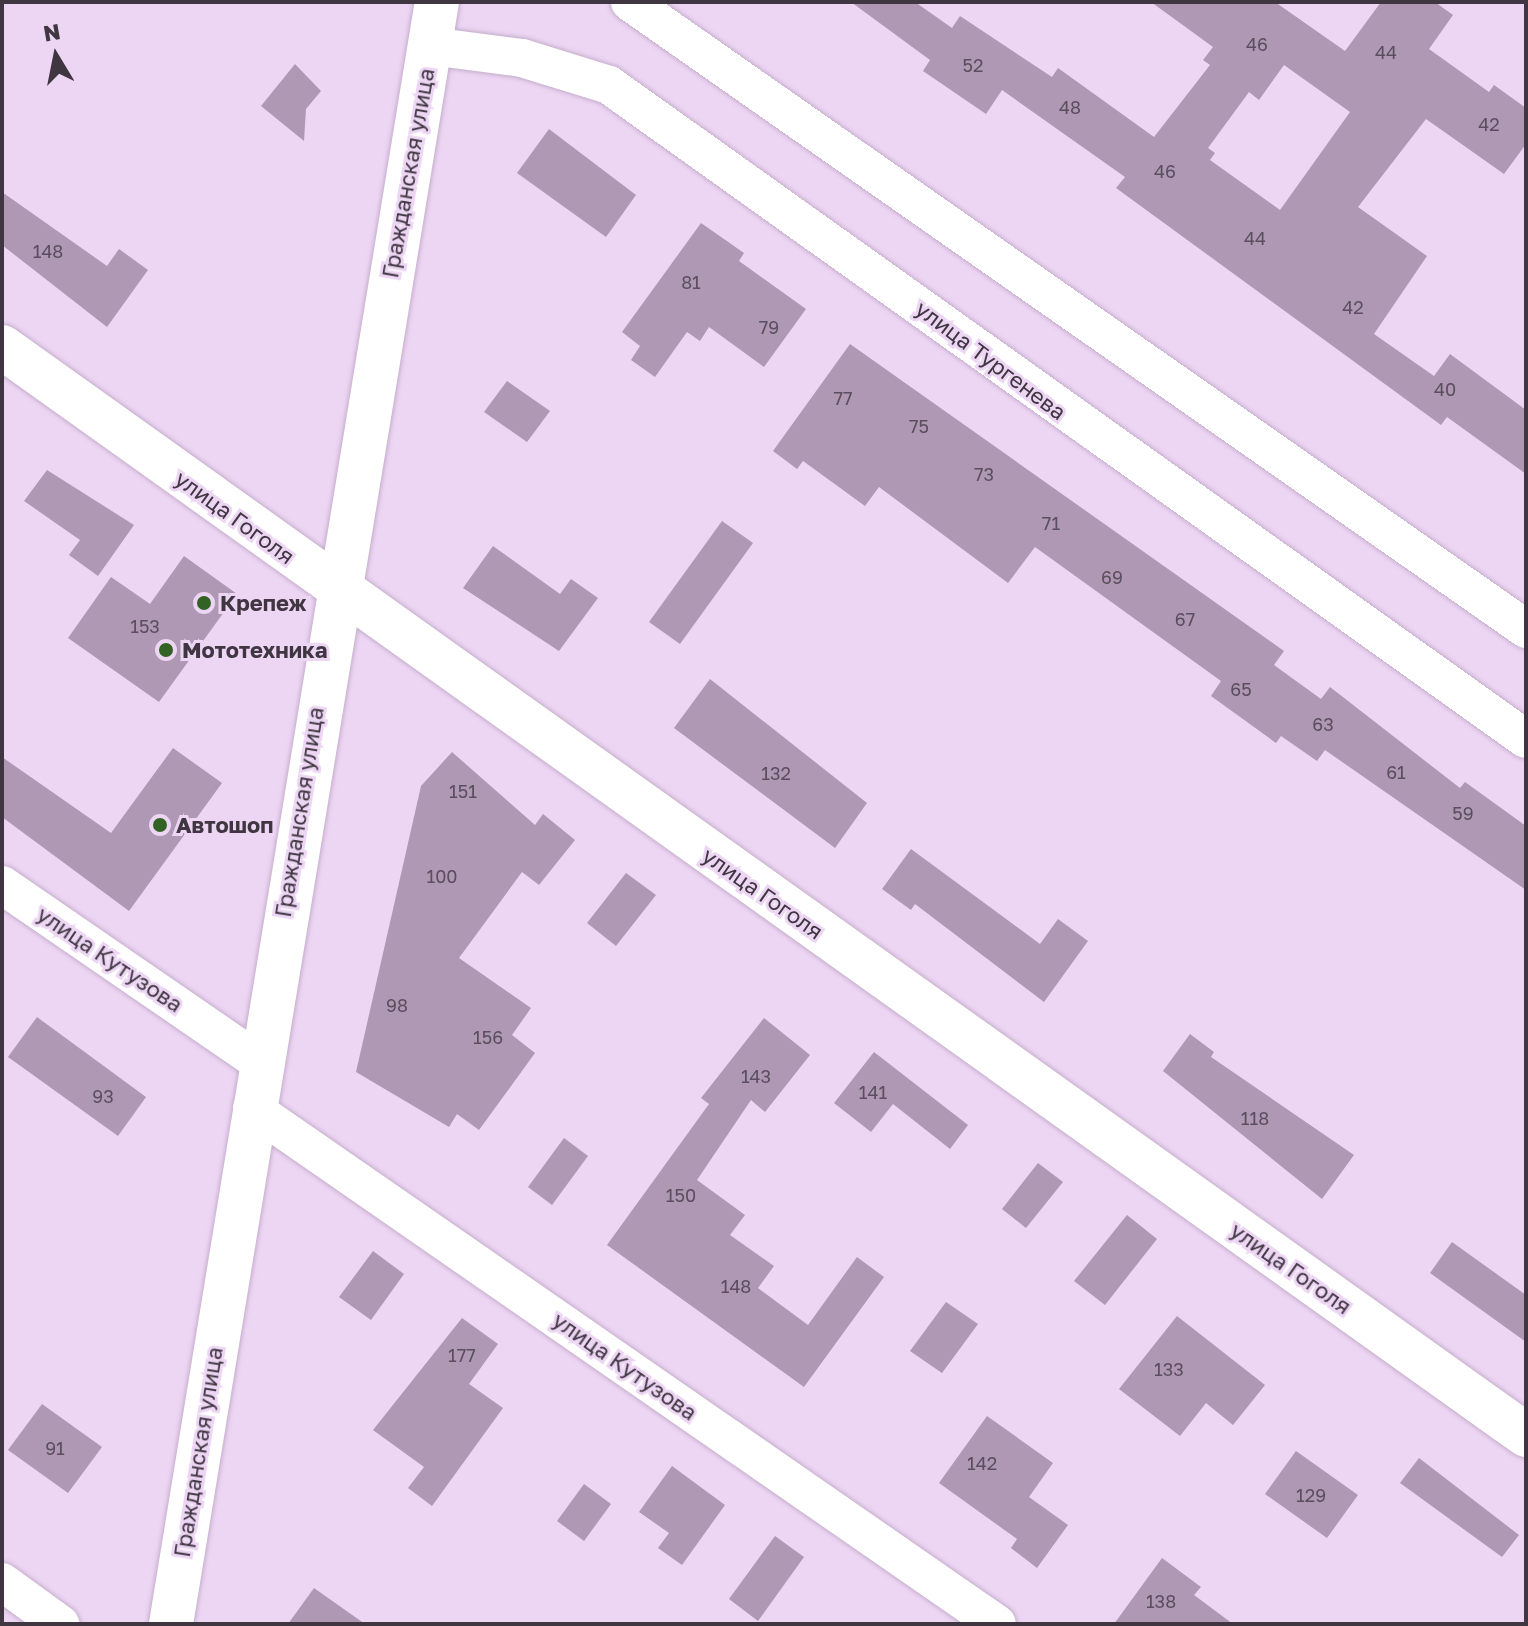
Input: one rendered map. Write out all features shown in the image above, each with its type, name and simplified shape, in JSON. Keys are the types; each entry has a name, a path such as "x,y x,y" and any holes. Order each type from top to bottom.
{"main road":[{"name":"Гражданская улица","path":"171,1624 335,590 437,2"},
{"name":"улица Гоголя","path":"2,347 335,590 1526,1435"}],"street":[{"path":"630,2 1526,629"},
{"name":"улица Тургенева","path":"430,46 522,58 609,85 1526,739"},
{"name":"улица Кутузова","path":"2,885 258,1061"},
{"name":"улица Кутузова","path":"252,1108 997,1624"},
{"path":"2,1582 60,1624"}],"building":[{"path":"851,2 915,2 952,28 960,16 1052,77 1058,68 1154,137 1210,65 1203,60 1213,47 1151,2 1275,2 1345,51 1381,2 1435,2 1453,15 1429,49 1489,92 1494,85 1526,108 1526,144 1504,174 1426,119 1358,207 1427,256 1374,334 1434,376 1450,354 1526,410 1526,474 1447,417 1441,425 1116,188 1125,177 1002,90 986,114 923,71 930,60","holes":["1284,65 1350,112 1280,210 1210,160 1215,153 1208,148 1249,92 1259,100"]},
{"path":"295,64 321,91 306,109 304,141 261,106"},
{"path":"549,129 636,195 606,237 517,173"},
{"path":"2,192 107,266 119,249 148,270 107,327 2,245"},
{"path":"701,223 744,253 739,261 806,309 764,367 709,327 700,341 687,332 655,377 631,360 640,346 622,332"},
{"path":"850,344 1284,651 1274,665 1321,699 1330,687 1460,788 1465,782 1526,826 1526,890 1325,750 1317,761 1281,736 1276,743 1211,696 1221,681 1035,547 1008,583 879,487 865,506 803,461 797,469 773,451"},
{"path":"507,381 550,411 527,442 484,412"},
{"path":"47,470 134,525 98,576 69,555 80,540 24,501"},
{"path":"722,521 753,543 680,644 649,622"},
{"path":"493,546 560,594 571,579 598,598 559,651 463,588"},
{"path":"184,556 237,594 159,702 68,638 111,577 150,604"},
{"path":"710,679 867,803 835,848 674,728"},
{"path":"173,748 222,783 129,911 2,817 2,757 111,833"},
{"path":"452,752 535,825 543,814 575,840 539,885 522,872 459,958 531,1008 512,1035 535,1053 479,1130 457,1114 449,1127 356,1072 421,786"},
{"path":"911,849 1040,944 1058,919 1088,941 1044,1002 915,904 911,910 882,889"},
{"path":"626,873 656,895 616,946 587,923"},
{"path":"37,1017 146,1097 118,1136 8,1057"},
{"path":"764,1018 810,1055 765,1112 751,1100 697,1180 745,1215 730,1235 774,1266 758,1288 808,1325 857,1257 884,1277 804,1387 607,1245 709,1104 701,1098"},
{"path":"1190,1034 1214,1052 1211,1057 1354,1155 1322,1199 1163,1071"},
{"path":"874,1052 968,1125 950,1149 893,1104 871,1132 834,1103"},
{"path":"564,1138 588,1156 552,1205 528,1187"},
{"path":"1038,1163 1063,1182 1026,1228 1002,1209"},
{"path":"1127,1215 1157,1239 1105,1305 1074,1281"},
{"path":"1452,1242 1526,1295 1526,1342 1430,1273"},
{"path":"373,1251 404,1274 371,1320 339,1297"},
{"path":"946,1302 978,1324 942,1373 910,1351"},
{"path":"1177,1316 1265,1385 1233,1425 1206,1403 1180,1436 1119,1389"},
{"path":"462,1318 498,1344 469,1384 503,1408 432,1506 408,1488 424,1467 373,1430"},
{"path":"42,1404 102,1447 68,1493 8,1450"},
{"path":"987,1416 1053,1463 1029,1497 1068,1525 1037,1568 1011,1548 1017,1539 939,1483"},
{"path":"1296,1451 1358,1495 1327,1538 1265,1494"},
{"path":"1419,1458 1519,1535 1502,1557 1400,1483"},
{"path":"672,1466 725,1505 682,1565 658,1548 669,1533 639,1512"},
{"path":"584,1484 611,1504 584,1541 557,1521"},
{"path":"775,1536 804,1557 758,1621 729,1599"},
{"path":"1162,1558 1201,1587 1194,1595 1233,1624 1114,1624"},
{"path":"314,1588 365,1624 288,1624"}],"place":[{"name":"Крепеж","path":"204,603"},
{"name":"Мототехника","path":"166,650"},
{"name":"Автошоп","path":"160,825"}]}
